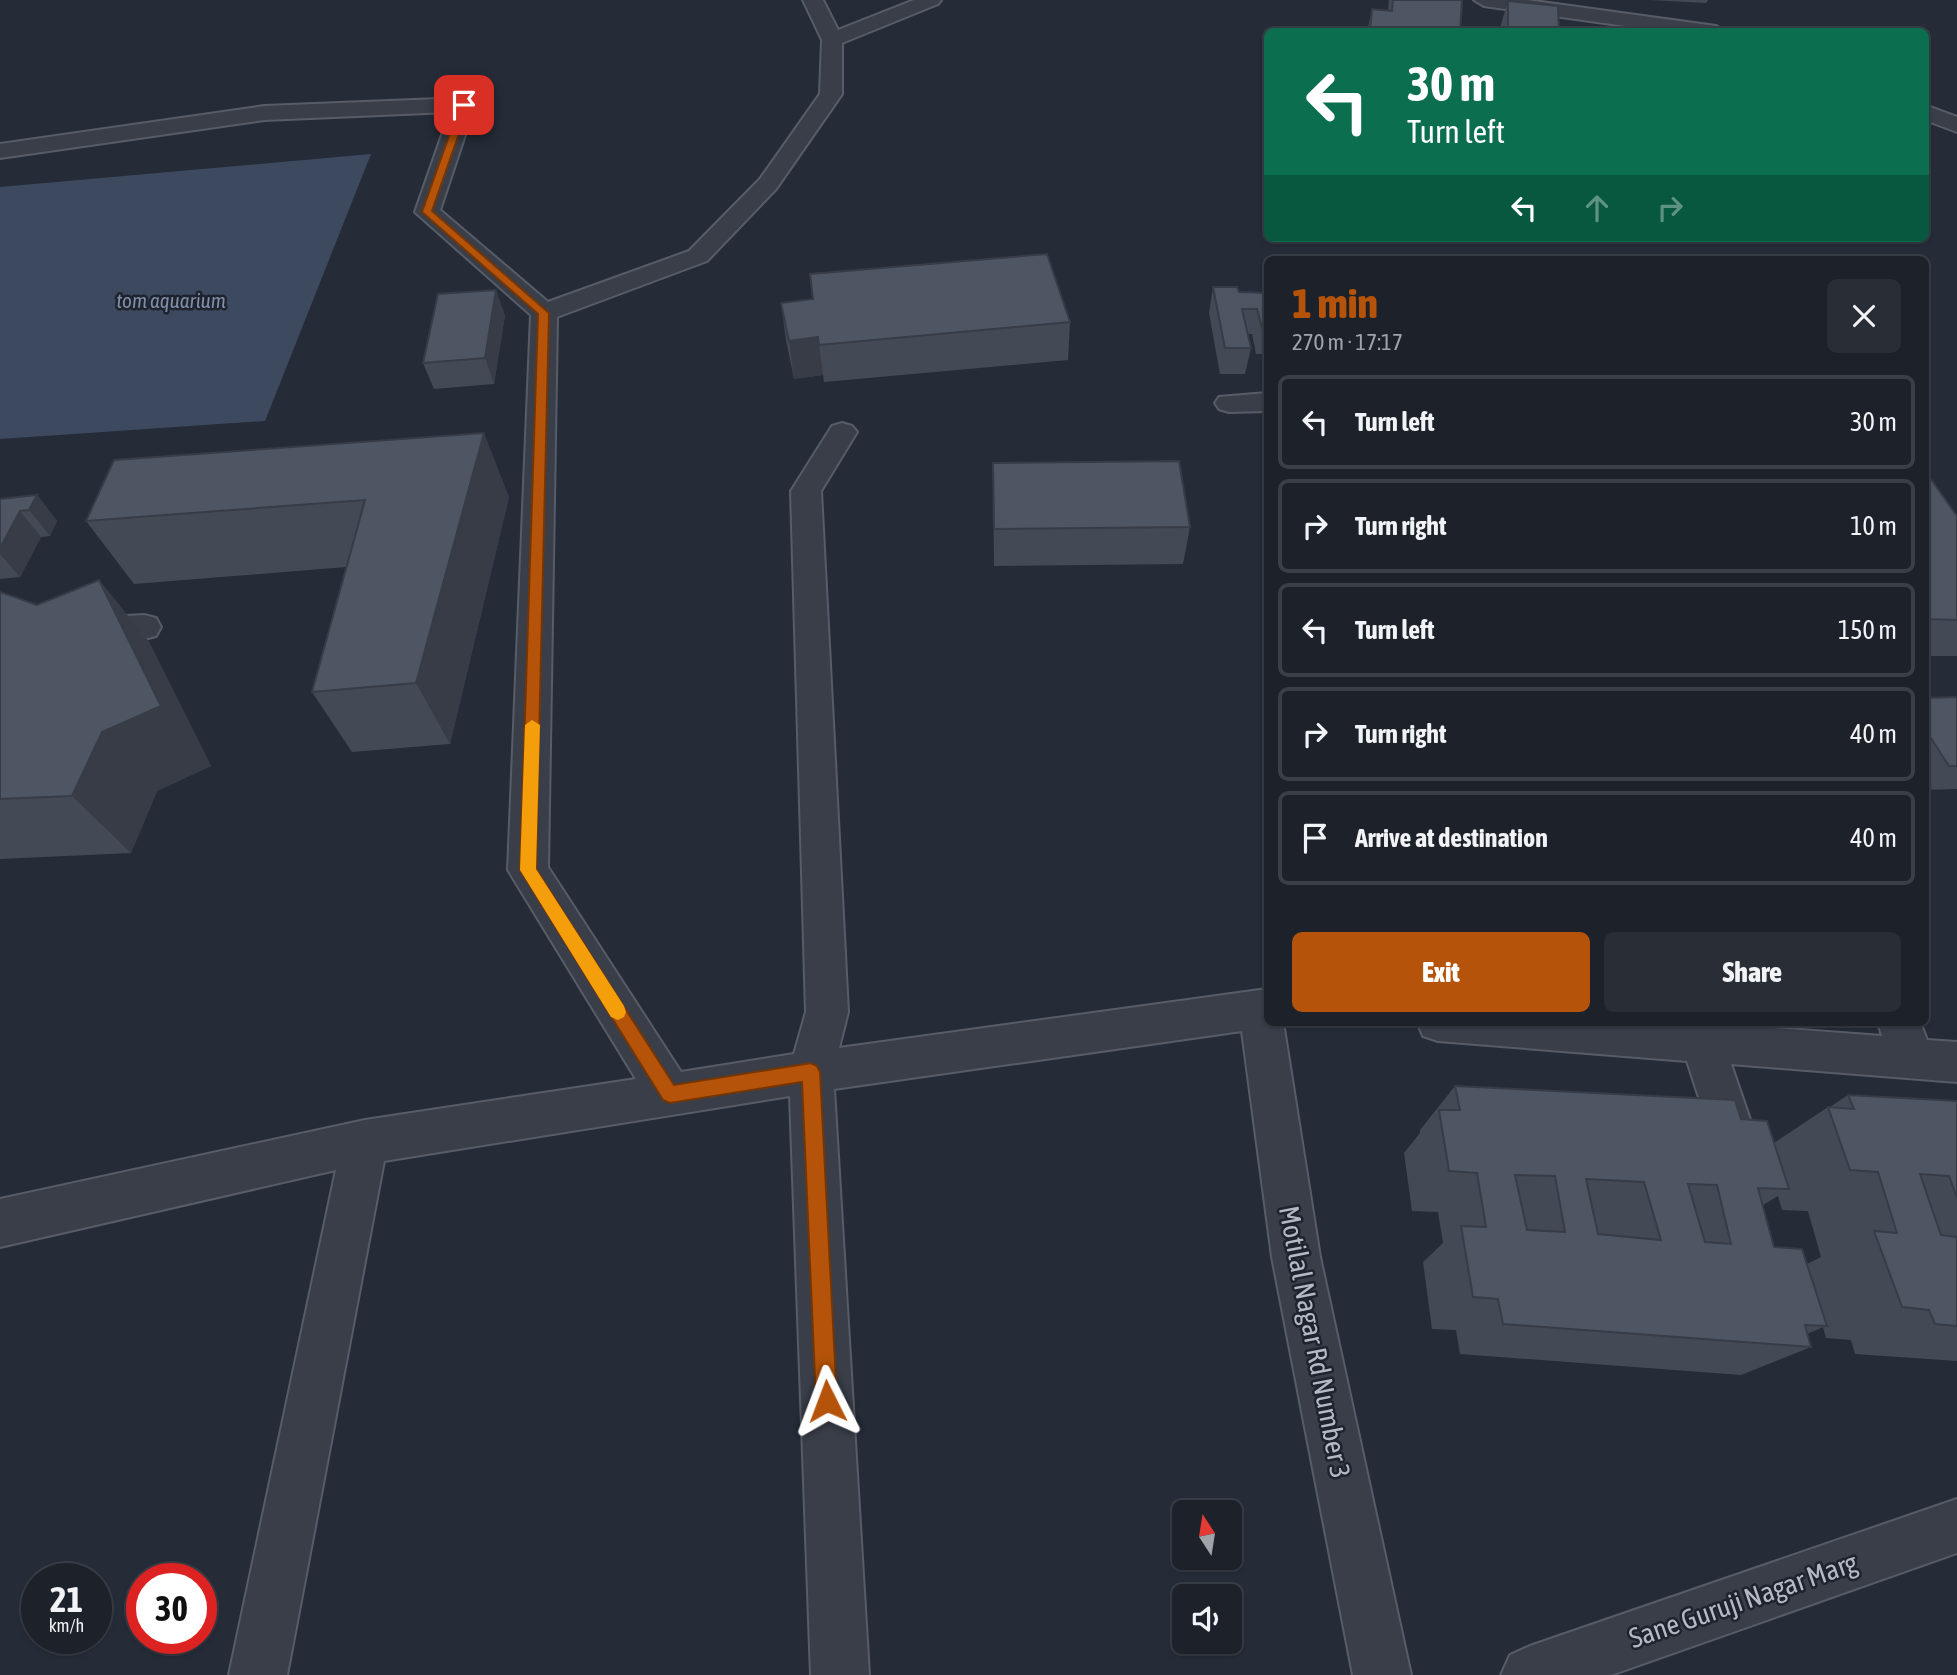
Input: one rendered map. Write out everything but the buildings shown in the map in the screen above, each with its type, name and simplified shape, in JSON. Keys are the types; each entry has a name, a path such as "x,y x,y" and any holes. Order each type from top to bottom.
{"street":[{"path":"544,313 698,256 768,184 831,94 832,40 813,0"},
{"path":"832,40 931,0"},
{"path":"1486,22 1485,0 1554,14 1680,28"},
{"path":"0,151 264,113 464,105 427,212 544,313"},
{"path":"1929,114 1957,125"},
{"path":"544,313 528,870 670,1094"},
{"path":"1229,402 1264,402"},
{"path":"840,1675 811,1072 827,1012 806,491 842,432"},
{"path":"0,635 144,628"},
{"path":"0,1223 365,1142 811,1072 1264,1007"},
{"name":"Motilal Nagar Rd Number 3","path":"1266,1026 1296,1257 1382,1675"},
{"path":"1486,1026 1703,1044 1905,1041 1957,1062"},
{"path":"1703,1044 1749,1188"},
{"path":"258,1675 365,1142"},
{"name":"Sane Guruji Nagar Marg","path":"1530,1675 1957,1526"}],"water":[{"name":"tom aquarium","path":"371,154 265,421 0,439 0,187"}],"slow traffic":[{"path":"532,725 528,870 618,1012"}],"route":[{"path":"464,105 427,212 544,313 528,870 670,1094 811,1072 827,1401"}]}
